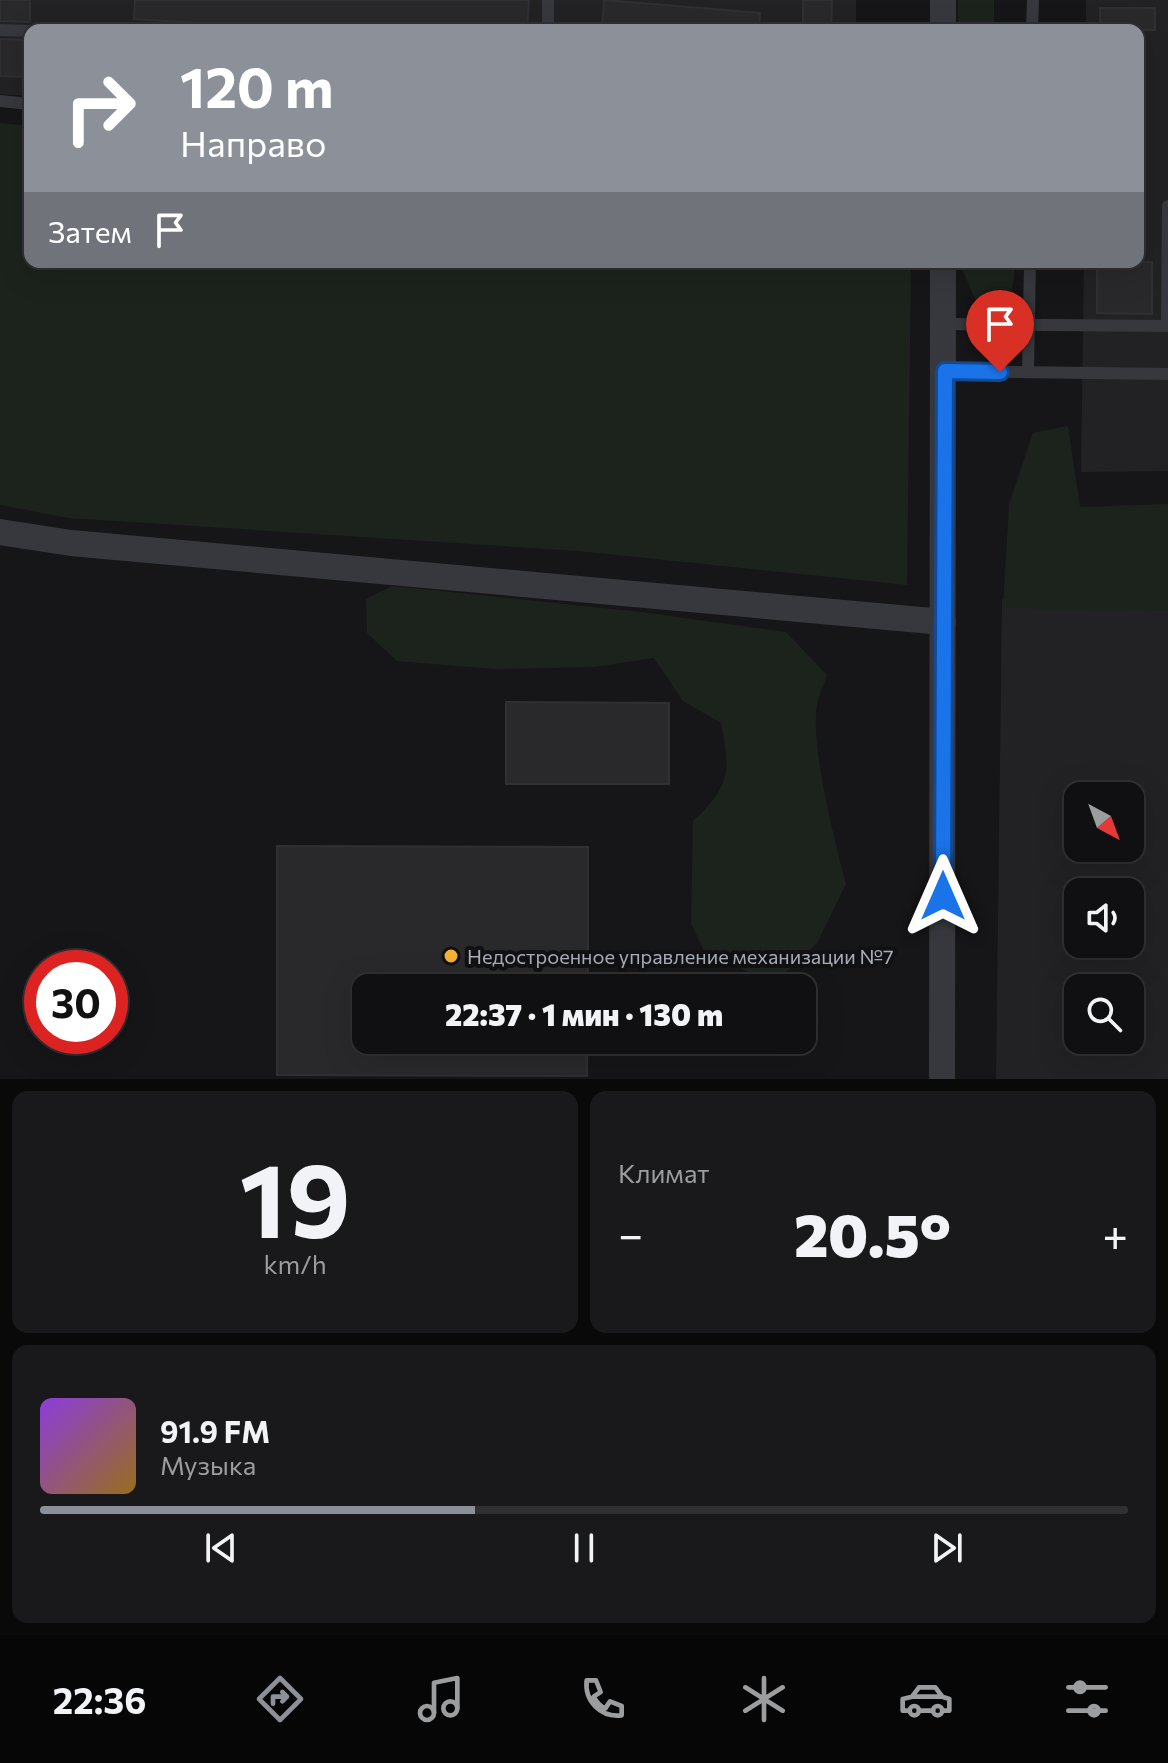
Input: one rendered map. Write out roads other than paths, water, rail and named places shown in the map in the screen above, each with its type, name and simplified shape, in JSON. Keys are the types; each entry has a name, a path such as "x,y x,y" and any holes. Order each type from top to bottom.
{"street":[{"path":"943,0 943,24"},
{"path":"942,1079 943,268"},
{"path":"0,532 71,543 943,622"}],"lane":[{"path":"548,0 548,24"},
{"path":"1032,24 1033,0"},
{"path":"0,30 24,31"},
{"path":"0,101 24,103"},
{"path":"945,324 1167,326 1168,206"},
{"path":"1028,372 1030,268"},
{"path":"945,371 1168,374"}],"place":[{"name":"Недостроенное управление механизации №7","path":"451,956"}]}
